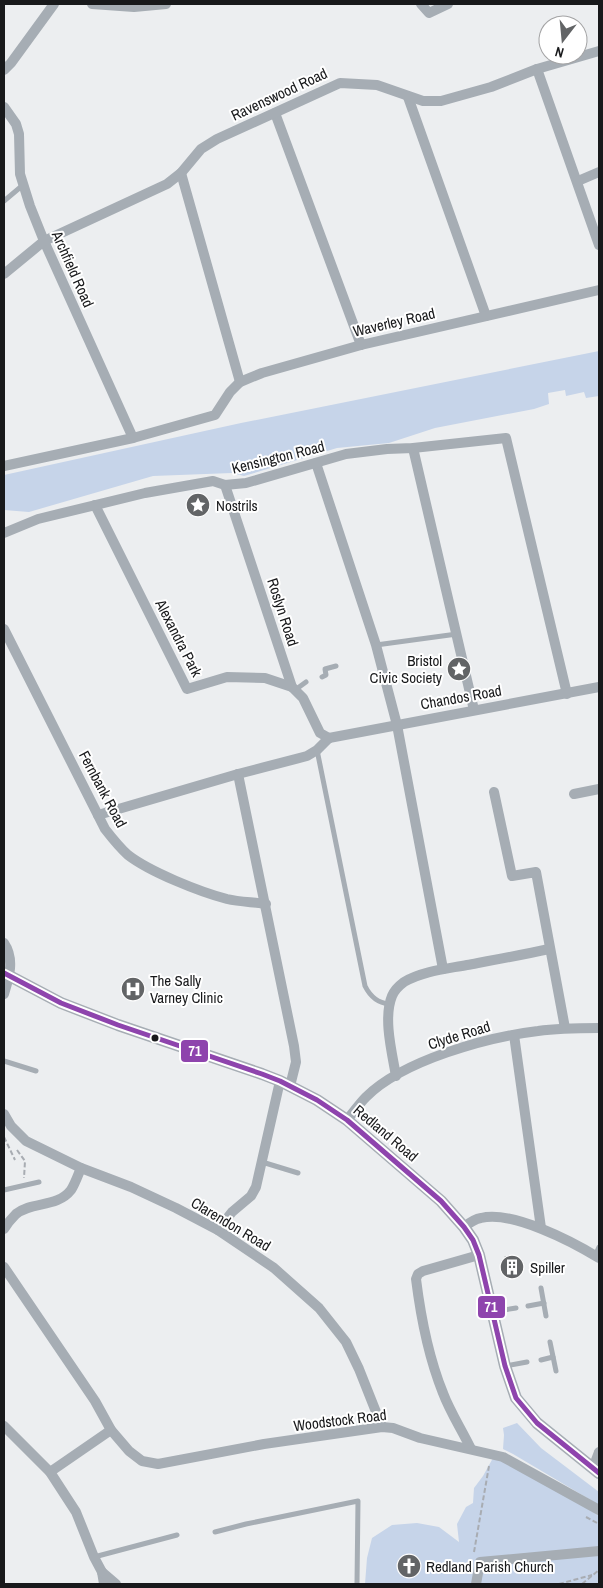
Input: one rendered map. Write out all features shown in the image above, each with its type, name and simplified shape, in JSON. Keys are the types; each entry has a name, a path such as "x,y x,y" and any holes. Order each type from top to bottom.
{"street":[{"path":"4,70 54,4"},
{"path":"92,4 134,7 166,4"},
{"path":"421,4 429,13 448,4"},
{"name":"Ravenswood Road","path":"4,274 44,241 167,184 181,173 201,149 217,139 340,83 377,86 423,102 441,101 491,87 537,70 599,51"},
{"path":"537,70 578,180 599,244"},
{"path":"408,97 486,316"},
{"name":"Archfield Road","path":"4,107 16,124 19,134 20,174 30,206 133,438"},
{"path":"275,113 361,345"},
{"path":"578,180 599,172"},
{"path":"181,173 240,382"},
{"name":"Waverley Road","path":"133,438 215,415 230,392 240,382 262,373 361,345 599,290"},
{"path":"4,466 133,438"},
{"name":"Kensington Road","path":"4,532 38,519 146,493 213,481 225,485 246,483 346,454 506,438 567,694"},
{"path":"413,448 474,710"},
{"path":"316,463 376,645 396,725 444,970"},
{"name":"Roslyn Road","path":"225,485 293,689 303,698 320,733 329,738"},
{"name":"Alexandra Park","path":"95,505 187,689 227,677 265,678 293,689"},
{"name":"Fernbank Road","path":"4,629 105,829 114,841 128,855 144,865 184,883 228,899 266,904"},
{"name":"Chandos Road","path":"329,738 599,687"},
{"path":"98,815 307,756 317,750 329,738"},
{"path":"218,1230 232,1212 251,1196 256,1187 285,1084 296,1062 266,904 238,774"},
{"path":"574,794 599,789"},
{"path":"494,792 512,876 536,872 565,1028"},
{"path":"4,943 10,962 4,994"},
{"path":"396,1076 390,1034 390,1004 393,994 402,983 417,976 550,949"},
{"name":"Redland Road","path":"7,974 61,1003 285,1084 317,1100 347,1120 441,1201 464,1227 473,1240 479,1255 505,1366 516,1398 525,1411 561,1444 596,1470"},
{"name":"Clyde Road","path":"347,1120 366,1097 380,1085 440,1054 514,1035 565,1028 599,1028"},
{"path":"514,1035 541,1228"},
{"name":"Clarendon Road","path":"4,1114 11,1126 26,1141 81,1168 131,1188 218,1230 274,1268 324,1315 346,1342 360,1369 382,1427"},
{"path":"4,1230 17,1213 31,1206 51,1203 66,1195 72,1189 81,1168"},
{"path":"464,1227 475,1220 489,1217 541,1228 598,1254"},
{"path":"471,1449 443,1394 430,1357 422,1324 416,1279 418,1274 423,1271 479,1255"},
{"name":"Woodstock Road","path":"4,1267 95,1401 111,1430 129,1451 142,1461 158,1464 264,1444 382,1427 392,1428 420,1438 503,1457 599,1510"},
{"path":"4,1426 50,1472 76,1512 94,1558 102,1572 116,1584"},
{"path":"50,1472 111,1430"},
{"path":"596,1470 599,1452"},
{"path":"476,1584 476,1562 599,1551"},
{"path":"102,1572 104,1584"}],"lane":[{"path":"4,201 24,185"},
{"path":"376,645 457,634"},
{"path":"322,677 326,675 325,669 336,666"},
{"path":"293,689 306,682"},
{"path":"317,750 365,986 368,992 382,1004 390,1004"},
{"path":"4,1061 36,1070"},
{"path":"262,1162 298,1173"},
{"path":"4,1190 40,1182"},
{"path":"541,1288 546,1316"},
{"path":"528,1306 544,1303"},
{"path":"492,1312 516,1308"},
{"path":"550,1342 556,1371"},
{"path":"540,1360 553,1357"},
{"path":"505,1366 527,1362"},
{"path":"215,1532 358,1501 356,1584"},
{"path":"94,1558 177,1535"}],"path":[{"path":"4,1133 8,1138"},
{"path":"4,1137 16,1160"},
{"path":"13,1143 25,1161 24,1185"},
{"path":"429,1569 476,1562 489,1466 486,1452"},
{"path":"582,1584 599,1570"},
{"path":"559,1584 592,1575"}],"shaded area":[{"path":"599,351 599,396 586,398 584,392 566,396 565,390 548,393 549,404 534,409 435,428 389,443 337,448 244,476 232,473 153,476 29,512 4,510 4,475 241,423"},
{"path":"517,1423 541,1448 599,1492 599,1505 503,1449 503,1428"},
{"path":"493,1458 500,1459 562,1492 599,1516 599,1584 365,1584 367,1558 372,1538 392,1525 417,1523 439,1527 459,1542 457,1524 466,1507 473,1503 474,1488"}],"transit line":[{"name":"71","path":"4,973 61,1003 118,1025 280,1081 317,1100 347,1120 441,1201 464,1227 473,1240 479,1255 505,1366 516,1398 537,1423 599,1473"}],"place":[{"name":"Nostrils","path":"198,505"},
{"name":"Bristol Civic Society","path":"459,669"},
{"name":"The Sally Varney Clinic","path":"133,989"},
{"name":"Spiller","path":"512,1267"},
{"name":"Redland Parish Church","path":"409,1566"}]}
